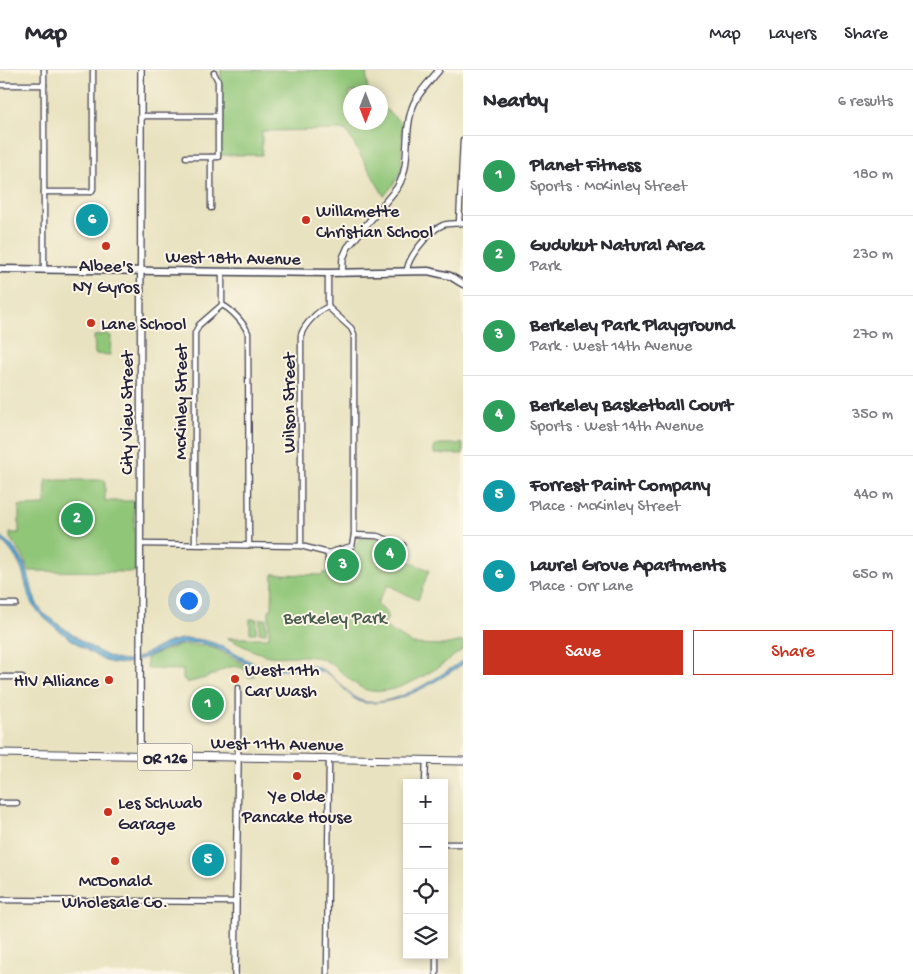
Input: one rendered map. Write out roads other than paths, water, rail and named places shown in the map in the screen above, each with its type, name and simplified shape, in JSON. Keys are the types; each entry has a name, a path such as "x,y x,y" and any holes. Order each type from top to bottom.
{"main road":[{"name":"West 18th Avenue","path":"0,269 328,273 407,271 442,273 457,279 463,284"},
{"name":"West 11th Avenue","path":"0,753 463,760"}],"street":[{"path":"44,70 44,270"},
{"path":"44,192 92,191 94,186 93,70"},
{"name":"City View Street","path":"140,756 142,70"},
{"path":"342,273 343,258 348,247 397,188 402,178 407,161 411,111 419,95 439,70"},
{"path":"186,157 218,157 218,81 214,73"},
{"path":"0,84 44,85"},
{"path":"142,116 218,116"},
{"path":"407,271 408,261 430,234 443,225 461,223 463,140"},
{"path":"211,157 211,208"},
{"path":"222,272 222,305 245,326 248,333 249,544"},
{"path":"141,544 301,546 328,553 352,546 354,535 354,334 351,328 328,307 328,273"},
{"name":"McKinley Street","path":"195,544 195,333 199,325 222,305"},
{"name":"Wilson Street","path":"301,546 302,335 305,327 323,309 328,307"},
{"path":"354,535 378,536 403,545"},
{"path":"328,553 328,568"},
{"path":"0,604 16,604"},
{"path":"0,677 22,677"},
{"path":"235,974 238,688"},
{"path":"327,974 329,759"},
{"path":"426,760 426,779"},
{"path":"0,802 17,803"},
{"path":"448,844 463,844"},
{"path":"0,900 236,902"},
{"path":"436,959 436,974"}],"water":[{"path":"0,535 14,548 23,560 36,602 43,613 86,644 111,657 131,660 168,642 195,639 213,643 257,664 270,666 310,665 319,668 334,678 320,671 257,668 218,648 200,643 170,647 136,661 125,663 113,663 101,659 52,625 35,609 30,600 19,563 13,553 0,539"},
{"path":"463,660 463,664 430,684 407,695 383,702 370,703 357,700 334,678 360,700 379,702 404,695 430,682"}],"place":[{"name":"Laurel Grove Apartments","path":"92,220"},
{"name":"Willamette Christian School","path":"306,220"},
{"name":"Albee's NY Gyros","path":"106,246"},
{"name":"Lane School","path":"91,323"},
{"name":"Gudukut Natural Area","path":"77,519"},
{"name":"Berkeley Basketball Court","path":"390,554"},
{"name":"Berkeley Park Playground","path":"343,565"},
{"name":"West 11th Car Wash","path":"235,679"},
{"name":"HIV Alliance","path":"109,680"},
{"name":"Planet Fitness","path":"208,704"},
{"name":"Ye Olde Pancake House","path":"297,776"},
{"name":"Les Schwab Garage","path":"108,812"},
{"name":"Forrest Paint Company","path":"208,860"},
{"name":"McDonald Wholesale Co.","path":"115,861"}],"park label":[{"name":"Berkeley Park","path":"335,617"}]}
